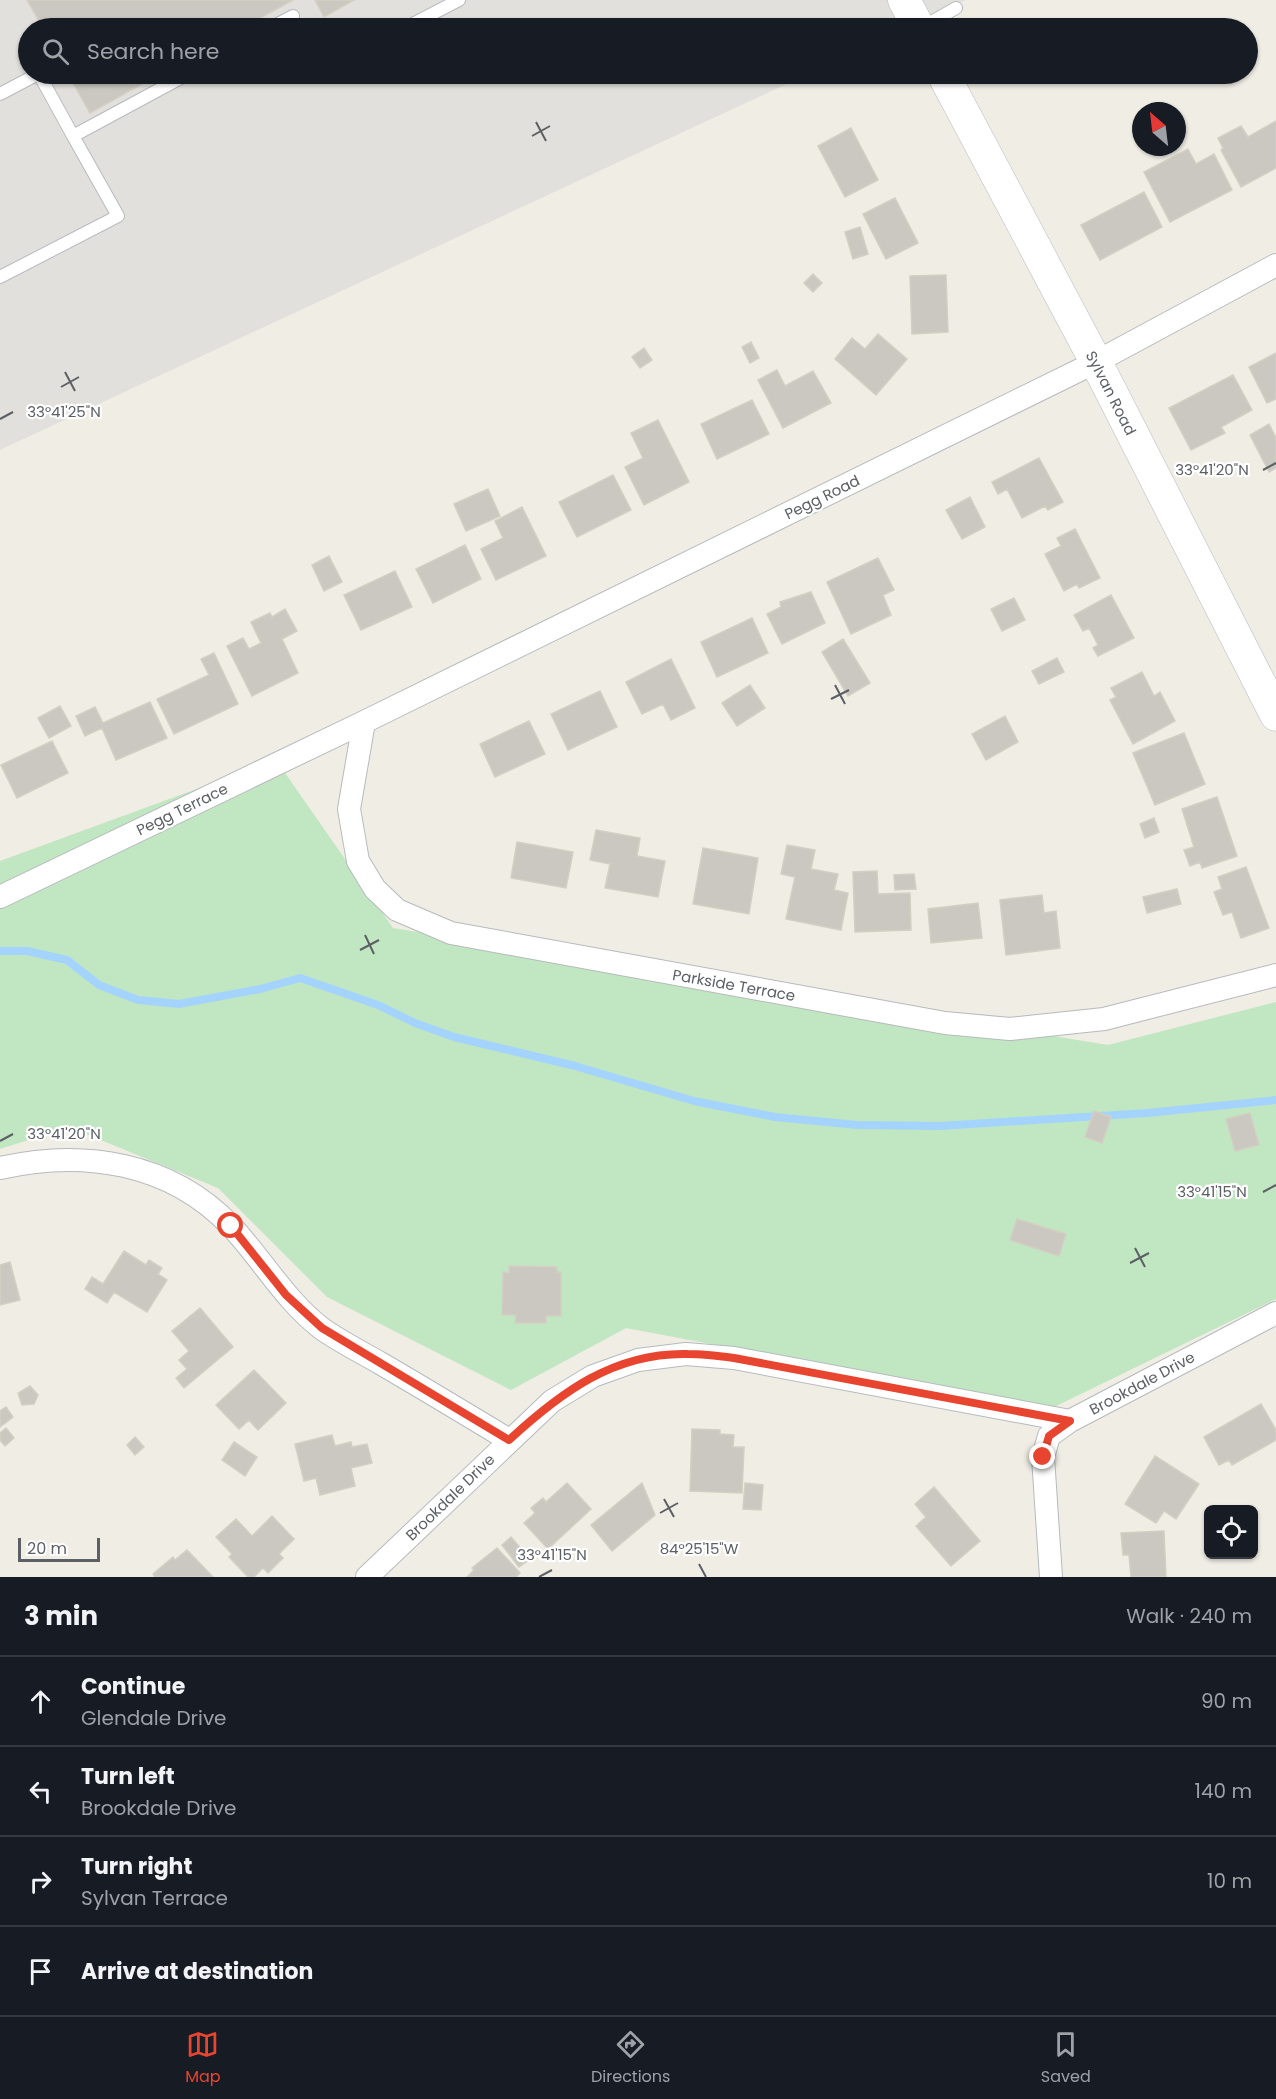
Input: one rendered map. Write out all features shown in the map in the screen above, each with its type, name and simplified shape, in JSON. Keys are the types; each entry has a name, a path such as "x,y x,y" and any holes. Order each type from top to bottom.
{"main road":[{"path":"904,0 914,18"},
{"name":"Sylvan Road","path":"948,84 1096,362 1276,715"}],"street":[{"name":"Pegg Road","path":"364,722 1096,362 1276,265"},
{"name":"Pegg Terrace","path":"0,897 364,722"},
{"name":"Parkside Terrace","path":"364,722 349,809 358,861 375,889 397,910 450,933 945,1023 1010,1029 1104,1019 1276,975"},
{"path":"0,1168 55,1159 99,1160 150,1173 187,1192 231,1226 286,1295 322,1328 509,1440"},
{"name":"Brookdale Drive","path":"367,1577 552,1401 593,1376 638,1360 686,1354 734,1358 1070,1421 1276,1313"},
{"path":"1051,1577 1043,1457 1049,1436 1070,1421"}],"lane":[{"path":"424,18 459,0"},
{"path":"938,18 956,8"},
{"path":"289,18 293,16"},
{"path":"0,94 20,84"},
{"path":"0,277 118,216 45,84"},
{"path":"74,136 170,84"}],"shaded area":[{"path":"0,0 966,0 927,18 18,18 18,84 787,84 0,450"}],"green space":[{"path":"276,760 393,928 1108,1045 1276,1002 1276,1299 1052,1408 626,1328 511,1390 327,1297 218,1188 69,1127 0,1149 0,861"}],"building":[{"path":"27,0 293,0 260,18 37,18"},
{"path":"315,0 354,0 324,17"},
{"path":"74,84 142,84 90,113"},
{"path":"1276,121 1276,168 1241,187 1221,150 1223,148 1218,138 1241,126 1248,137"},
{"path":"851,128 878,180 845,197 818,146"},
{"path":"1188,149 1196,164 1214,154 1232,190 1170,222 1144,172 1175,156 1186,156"},
{"path":"1144,192 1162,227 1100,260 1081,225"},
{"path":"895,198 918,243 886,259 863,214"},
{"path":"860,227 868,254 853,259 845,232"},
{"path":"813,274 822,283 813,292 804,283"},
{"path":"946,275 948,332 912,334 910,276"},
{"path":"878,334 907,359 876,395 835,359 852,338 865,349"},
{"path":"751,342 759,358 750,363 742,347"},
{"path":"644,348 652,360 640,368 632,357"},
{"path":"1276,353 1276,399 1267,403 1249,367"},
{"path":"777,370 785,386 813,371 831,403 783,428 758,380"},
{"path":"1233,375 1252,410 1221,427 1225,433 1191,450 1169,408"},
{"path":"752,400 769,434 717,459 701,424"},
{"path":"658,420 689,482 644,505 625,467 643,458 631,433"},
{"path":"1269,424 1276,438 1276,468 1269,472 1250,435"},
{"path":"1039,458 1063,502 1048,510 1045,506 1022,518 1007,489 998,494 992,482"},
{"path":"613,475 631,510 577,537 559,502"},
{"path":"488,489 500,516 466,531 454,504"},
{"path":"970,497 985,527 962,539 946,510"},
{"path":"522,507 546,556 496,580 481,549 503,538 495,521"},
{"path":"1075,529 1100,578 1079,588 1077,584 1064,591 1045,554 1061,546 1057,538"},
{"path":"465,545 481,579 433,603 416,569"},
{"path":"329,556 342,582 324,591 312,565"},
{"path":"878,558 894,590 883,595 891,615 851,634 827,582"},
{"path":"395,571 412,607 361,630 344,595"},
{"path":"811,592 825,623 782,644 767,614 781,607 780,602"},
{"path":"1111,595 1134,638 1098,656 1093,648 1098,645 1089,628 1083,631 1074,615"},
{"path":"1014,598 1025,620 1002,631 991,609"},
{"path":"285,609 297,631 282,639 298,673 252,696 227,646 243,638 249,649 261,643 251,622 270,613 272,617"},
{"path":"752,618 768,653 717,677 701,642"},
{"path":"843,639 870,683 848,696 822,652"},
{"path":"214,653 238,704 174,734 157,699 209,675 201,659"},
{"path":"1057,658 1064,672 1039,684 1032,671"},
{"path":"671,659 695,708 671,720 663,704 642,714 626,682"},
{"path":"1142,672 1154,696 1160,692 1175,721 1133,744 1110,700 1116,697 1111,688"},
{"path":"750,685 765,708 737,726 722,703"},
{"path":"600,691 617,727 568,750 551,714"},
{"path":"150,702 167,738 116,760 102,728 85,736 76,716 95,707 103,723"},
{"path":"60,706 71,726 49,738 38,718"},
{"path":"1005,716 1018,742 986,760 972,734"},
{"path":"529,721 545,754 495,777 480,744"},
{"path":"1184,733 1205,784 1155,805 1133,753"},
{"path":"52,741 68,773 17,798 1,765"},
{"path":"1217,797 1237,856 1202,868 1200,862 1190,866 1184,850 1194,847 1182,809"},
{"path":"1154,818 1159,832 1145,838 1140,824"},
{"path":"596,830 640,838 637,856 665,861 658,897 605,888 610,864 590,860"},
{"path":"517,842 573,852 566,888 511,878"},
{"path":"787,845 815,850 811,869 838,874 834,890 848,893 841,930 786,919 795,877 781,874"},
{"path":"703,848 758,858 749,914 693,904"},
{"path":"1246,867 1269,928 1241,938 1232,912 1223,915 1214,892 1222,889 1218,877"},
{"path":"877,871 878,894 910,893 911,930 855,932 853,872"},
{"path":"914,874 916,889 895,890 894,875"},
{"path":"1177,889 1181,904 1147,913 1143,897"},
{"path":"1042,895 1044,913 1056,911 1060,948 1006,955 1000,900"},
{"path":"978,903 982,938 931,943 928,909"},
{"path":"1094,1111 1111,1117 1102,1143 1085,1137"},
{"path":"1250,1113 1259,1145 1235,1151 1226,1119"},
{"path":"1017,1219 1066,1234 1059,1256 1010,1240"},
{"path":"124,1251 146,1265 149,1260 162,1268 158,1274 167,1280 147,1312 114,1292 107,1303 85,1289 92,1277 103,1284"},
{"path":"10,1262 20,1300 0,1305 0,1265"},
{"path":"509,1266 557,1267 557,1272 561,1272 561,1316 546,1316 546,1323 515,1323 516,1315 502,1315 503,1272 509,1273"},
{"path":"200,1308 233,1347 184,1388 176,1378 187,1369 179,1360 189,1351 172,1331"},
{"path":"254,1370 286,1403 258,1430 249,1420 239,1429 216,1405"},
{"path":"30,1386 38,1395 34,1404 22,1405 18,1393"},
{"path":"1261,1404 1276,1430 1276,1440 1232,1465 1229,1460 1219,1465 1204,1437"},
{"path":"6,1407 13,1417 0,1427 0,1411"},
{"path":"6,1428 14,1438 5,1446 0,1440 0,1433"},
{"path":"692,1429 720,1430 720,1434 734,1435 733,1447 744,1447 742,1493 690,1491"},
{"path":"332,1435 335,1446 351,1442 352,1447 367,1444 372,1463 351,1468 355,1486 320,1495 316,1478 304,1481 295,1444"},
{"path":"135,1437 144,1447 135,1455 127,1445"},
{"path":"234,1442 257,1457 245,1476 222,1460"},
{"path":"1155,1456 1199,1484 1176,1519 1164,1511 1156,1523 1125,1504"},
{"path":"567,1483 591,1509 548,1549 524,1523 535,1513 531,1508 543,1498 546,1502"},
{"path":"642,1483 655,1515 612,1551 591,1525"},
{"path":"745,1483 763,1485 761,1510 743,1509"},
{"path":"934,1487 980,1541 951,1566 916,1526 926,1517 915,1504"},
{"path":"272,1516 294,1539 279,1554 283,1558 268,1573 263,1568 254,1577 248,1577 229,1557 232,1554 216,1537 236,1519 252,1536"},
{"path":"1164,1531 1166,1577 1131,1577 1129,1555 1123,1555 1121,1533"},
{"path":"511,1537 530,1559 519,1567 502,1545"},
{"path":"497,1548 520,1573 516,1577 467,1577 474,1570 472,1568"},
{"path":"187,1550 213,1577 155,1577 153,1574 173,1557 175,1560"}],"waterway":[{"path":"0,951 27,951 67,960 99,985 138,1000 179,1004 260,989 300,978 378,1005 415,1023 454,1037 575,1066 694,1101 775,1117 857,1125 940,1126 1147,1113 1276,1100"}],"route":[{"path":"231,1226 286,1295 322,1328 509,1440 552,1401 593,1376 638,1360 686,1354 734,1358 1070,1421 1049,1436 1043,1457"}]}
